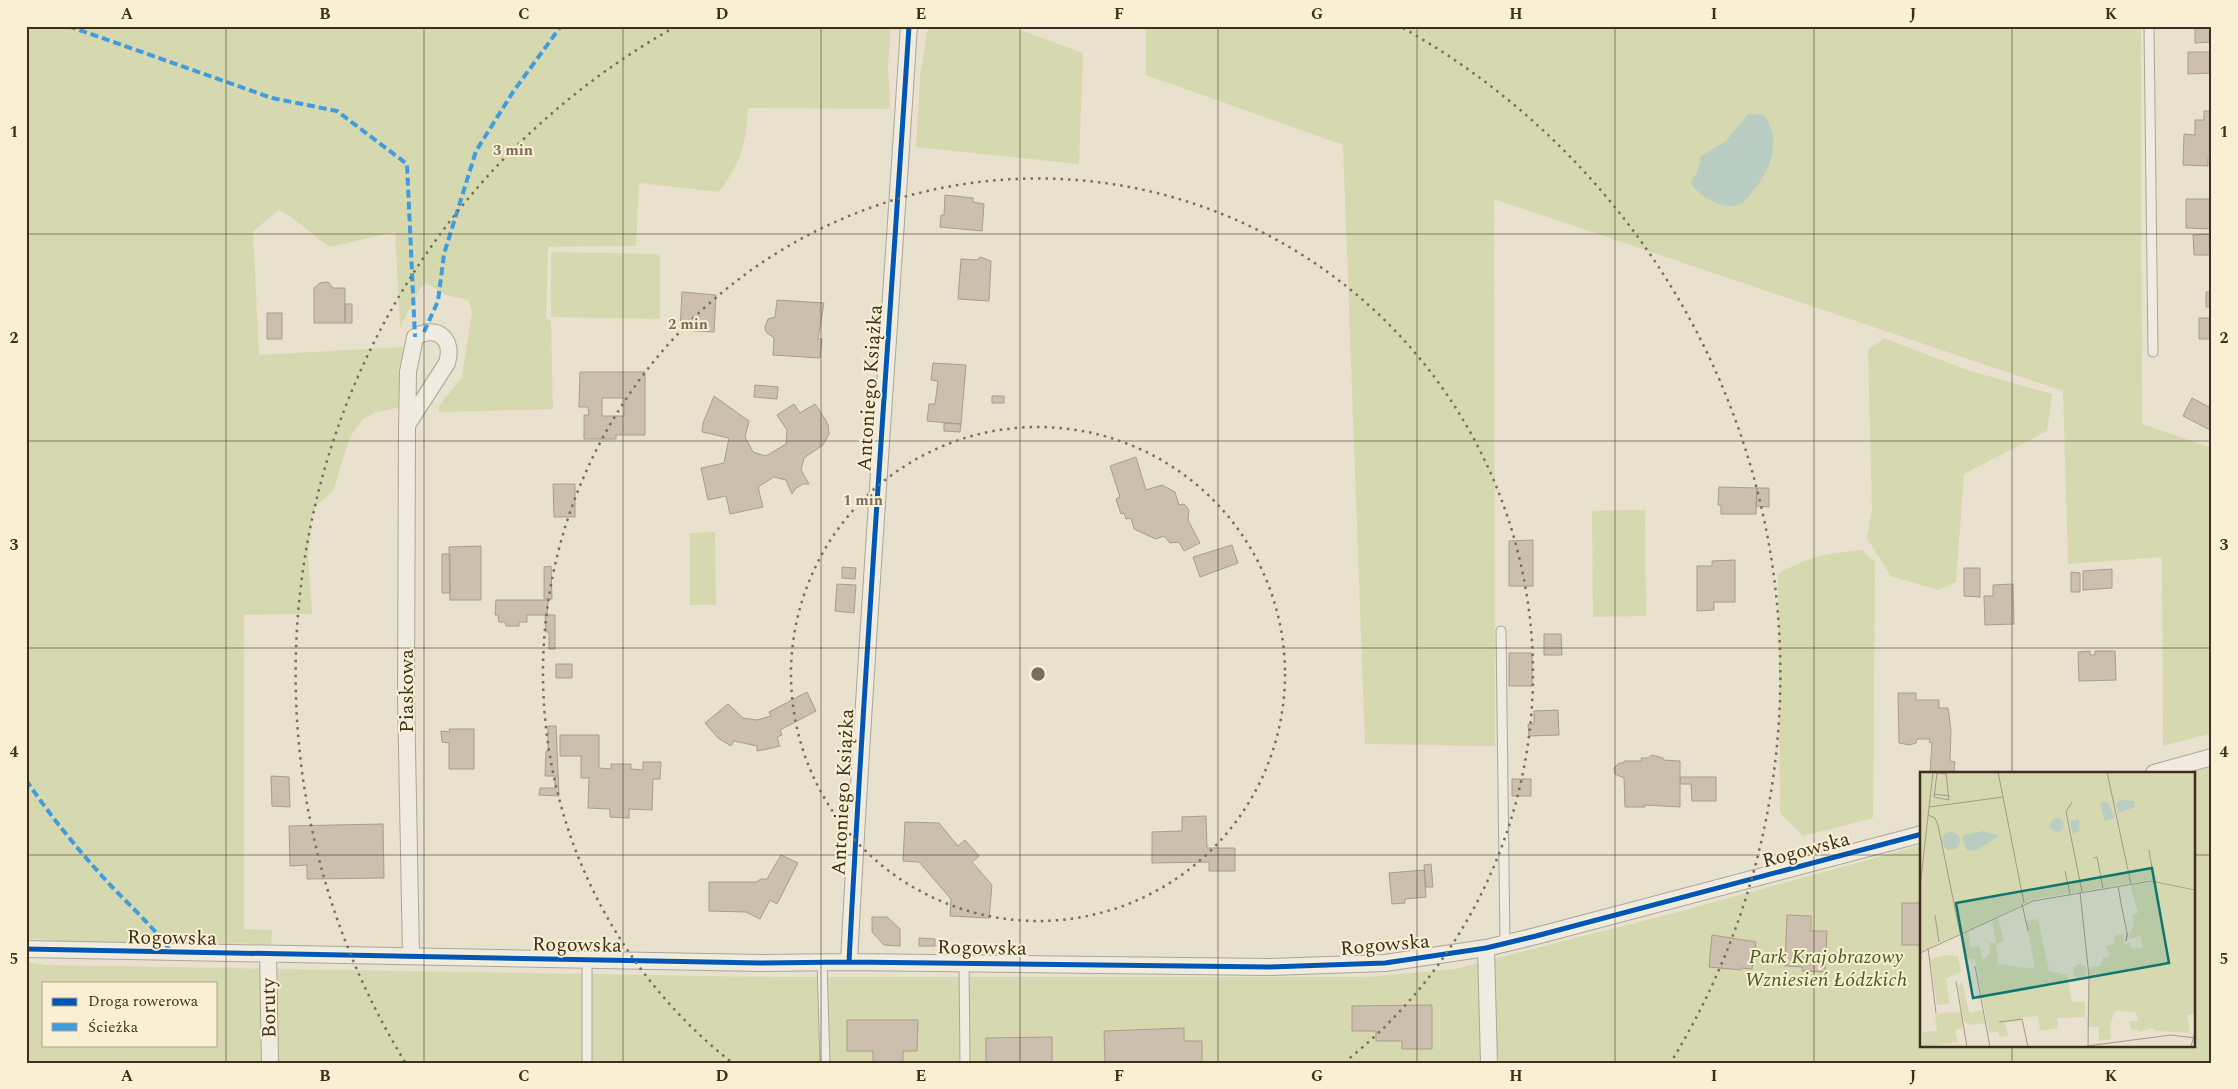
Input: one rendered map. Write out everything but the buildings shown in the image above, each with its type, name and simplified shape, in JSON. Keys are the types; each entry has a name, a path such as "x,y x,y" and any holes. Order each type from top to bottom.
{"street":[{"name":"Antoniego Książka","path":"849,962 862,701 879,486 909,26"},
{"name":"Piaskowa","path":"407,425 447,363 449,356 449,347 445,340 432,331 424,332 415,337 408,372 407,425 406,696 411,956"},
{"path":"2158,772 2212,758"},
{"name":"Rogowska","path":"26,949 760,964 849,962 1291,966 1385,963 1505,944 1736,885 1920,835"},
{"path":"1486,948 1489,1063"},
{"name":"Boruty","path":"268,954 270,1063"}],"lane":[{"path":"2149,26 2153,352"},
{"path":"1501,632 1505,944"},
{"path":"587,960 587,1063"},
{"path":"822,962 825,1063"},
{"path":"964,963 965,1063"}],"green space":[{"path":"26,26 891,26 888,64 890,109 748,108 746,133 738,161 719,192 639,183 636,246 548,247 546,319 551,320 553,409 439,412 439,406 462,377 472,311 468,300 446,295 426,283 421,287 400,327 395,232 330,247 279,210 253,231 259,355 403,347 403,401 397,408 376,412 363,419 350,437 333,491 319,503 312,514 308,556 312,614 244,615 244,929 272,930 271,944 73,942 26,938"},
{"path":"928,26 1009,26 1083,53 1079,164 916,147 920,76"},
{"path":"1146,26 2141,26 2142,424 2212,448 2212,733 2163,746 2162,557 2068,564 2063,391 1494,199 1495,746 1365,744 1343,145 1146,75"},
{"path":"551,252 660,254 660,319 551,317"},
{"path":"1884,338 1967,370 2052,394 2047,431 1964,474 1956,582 1938,590 1891,576 1867,538 1872,511 1868,349"},
{"path":"1645,510 1646,616 1593,617 1592,511"},
{"path":"715,532 716,605 690,605 690,533"},
{"path":"1862,550 1875,562 1873,818 1803,836 1780,813 1778,574 1818,557"},
{"name":"Park Krajobrazowy Wzniesień Łódzkich","path":"2212,767 2212,1063 26,1063 26,962 46,965 771,977 1367,977 1455,969 1678,912 1920,846 1920,1046 2196,1046 2196,772 2194,772"}],"shaded area":[{"path":"1748,114 1764,115 1769,125 1773,145 1769,165 1759,184 1743,202 1735,206 1728,206 1713,202 1699,193 1690,182 1697,173 1701,156 1726,141"}],"marked path":[{"path":"68,26 272,98 337,111 407,164 415,337"},
{"path":"424,332 438,301 444,254 476,151 513,92 561,26"},
{"path":"26,780 82,853 156,932 172,953"}],"cycle path":[{"path":"849,962 909,26"},
{"path":"26,949 760,963 849,962 1270,967 1385,963 1486,948 1536,936 1920,835"}]}
